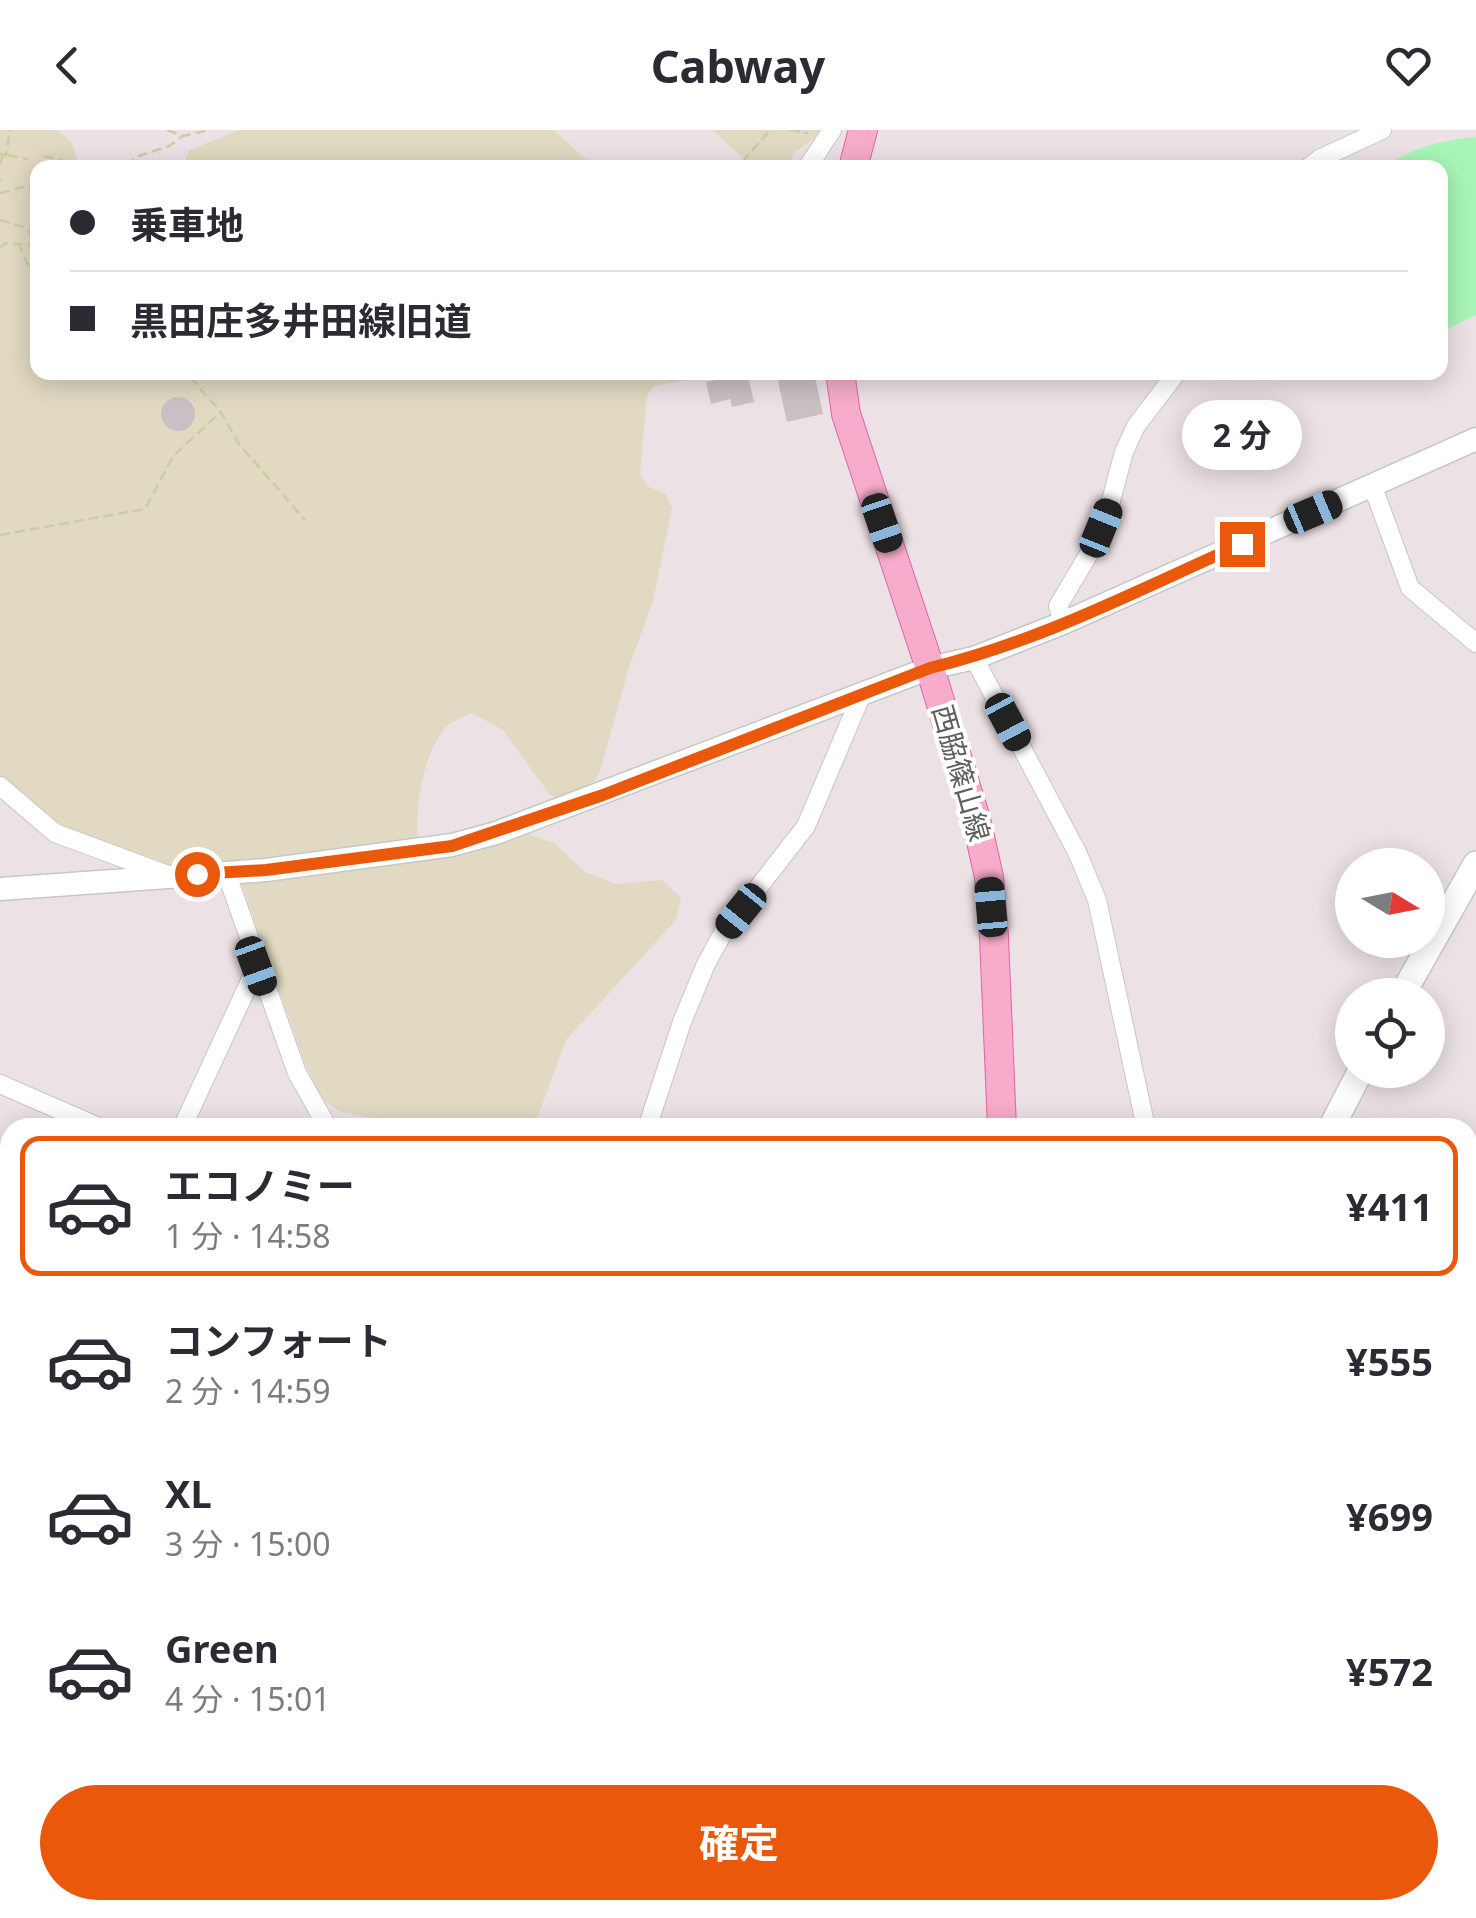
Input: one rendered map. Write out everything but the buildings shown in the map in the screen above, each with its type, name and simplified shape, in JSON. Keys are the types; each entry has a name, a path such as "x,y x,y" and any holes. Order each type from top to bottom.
{"main road":[{"path":"854,160 863,130"},
{"name":"西脇篠山線","path":"841,380 846,414 976,819 988,877 1001,1118"},
{"path":"1412,978 1476,864"},
{"path":"1335,1118 1351,1088"}],"street":[{"path":"1318,160 1382,130"},
{"path":"811,160 824,131"},
{"path":"1063,623 1058,606 1093,547 1130,439 1171,380"},
{"path":"0,889 266,870 452,846 603,795 930,668 974,658 1063,623 1476,439"},
{"path":"1373,487 1410,588 1476,643"},
{"path":"974,658 1077,852 1097,900 1144,1118"},
{"path":"650,1118 706,964 723,933 806,826 861,696"},
{"path":"0,786 54,832 168,875"},
{"path":"226,872 296,1073 322,1118"},
{"path":"187,1118 256,966"},
{"path":"0,1084 78,1118"}],"path":[{"path":"0,164 10,130"},
{"path":"168,130 184,136"},
{"path":"133,160 184,136 208,130"},
{"path":"744,160 770,130"},
{"path":"790,130 824,131"},
{"path":"3,155 28,159"},
{"path":"44,156 62,160"},
{"path":"0,192 30,185"},
{"path":"0,220 27,228 30,234"},
{"path":"0,248 5,243 30,245"},
{"path":"18,244 30,270"},
{"path":"195,380 221,412 238,444 305,520"},
{"path":"0,534 145,509 174,456 221,412"}],"shaded area":[{"path":"0,130 56,130 71,141 77,160 30,160 30,380 687,380 654,386 647,395 640,474 649,487 666,494 672,508 653,601 630,664 600,771 590,791 563,800 550,795 503,730 472,713 445,728 436,741 420,791 417,826 421,858 453,856 528,834 554,843 585,872 616,884 662,880 681,898 676,920 566,1040 537,1118 373,1118 341,1112 322,1099 304,1061 235,865 167,866 66,828 0,779"},
{"path":"240,130 554,130 586,160 185,160 189,150"},
{"path":"712,130 827,130 793,153 791,160 745,160"},
{"path":"1476,137 1476,315 1448,329 1448,160 1396,160 1451,140"}],"route":[{"path":"197,874 266,870 452,846 496,833 930,668 974,658 1242,544"}]}
